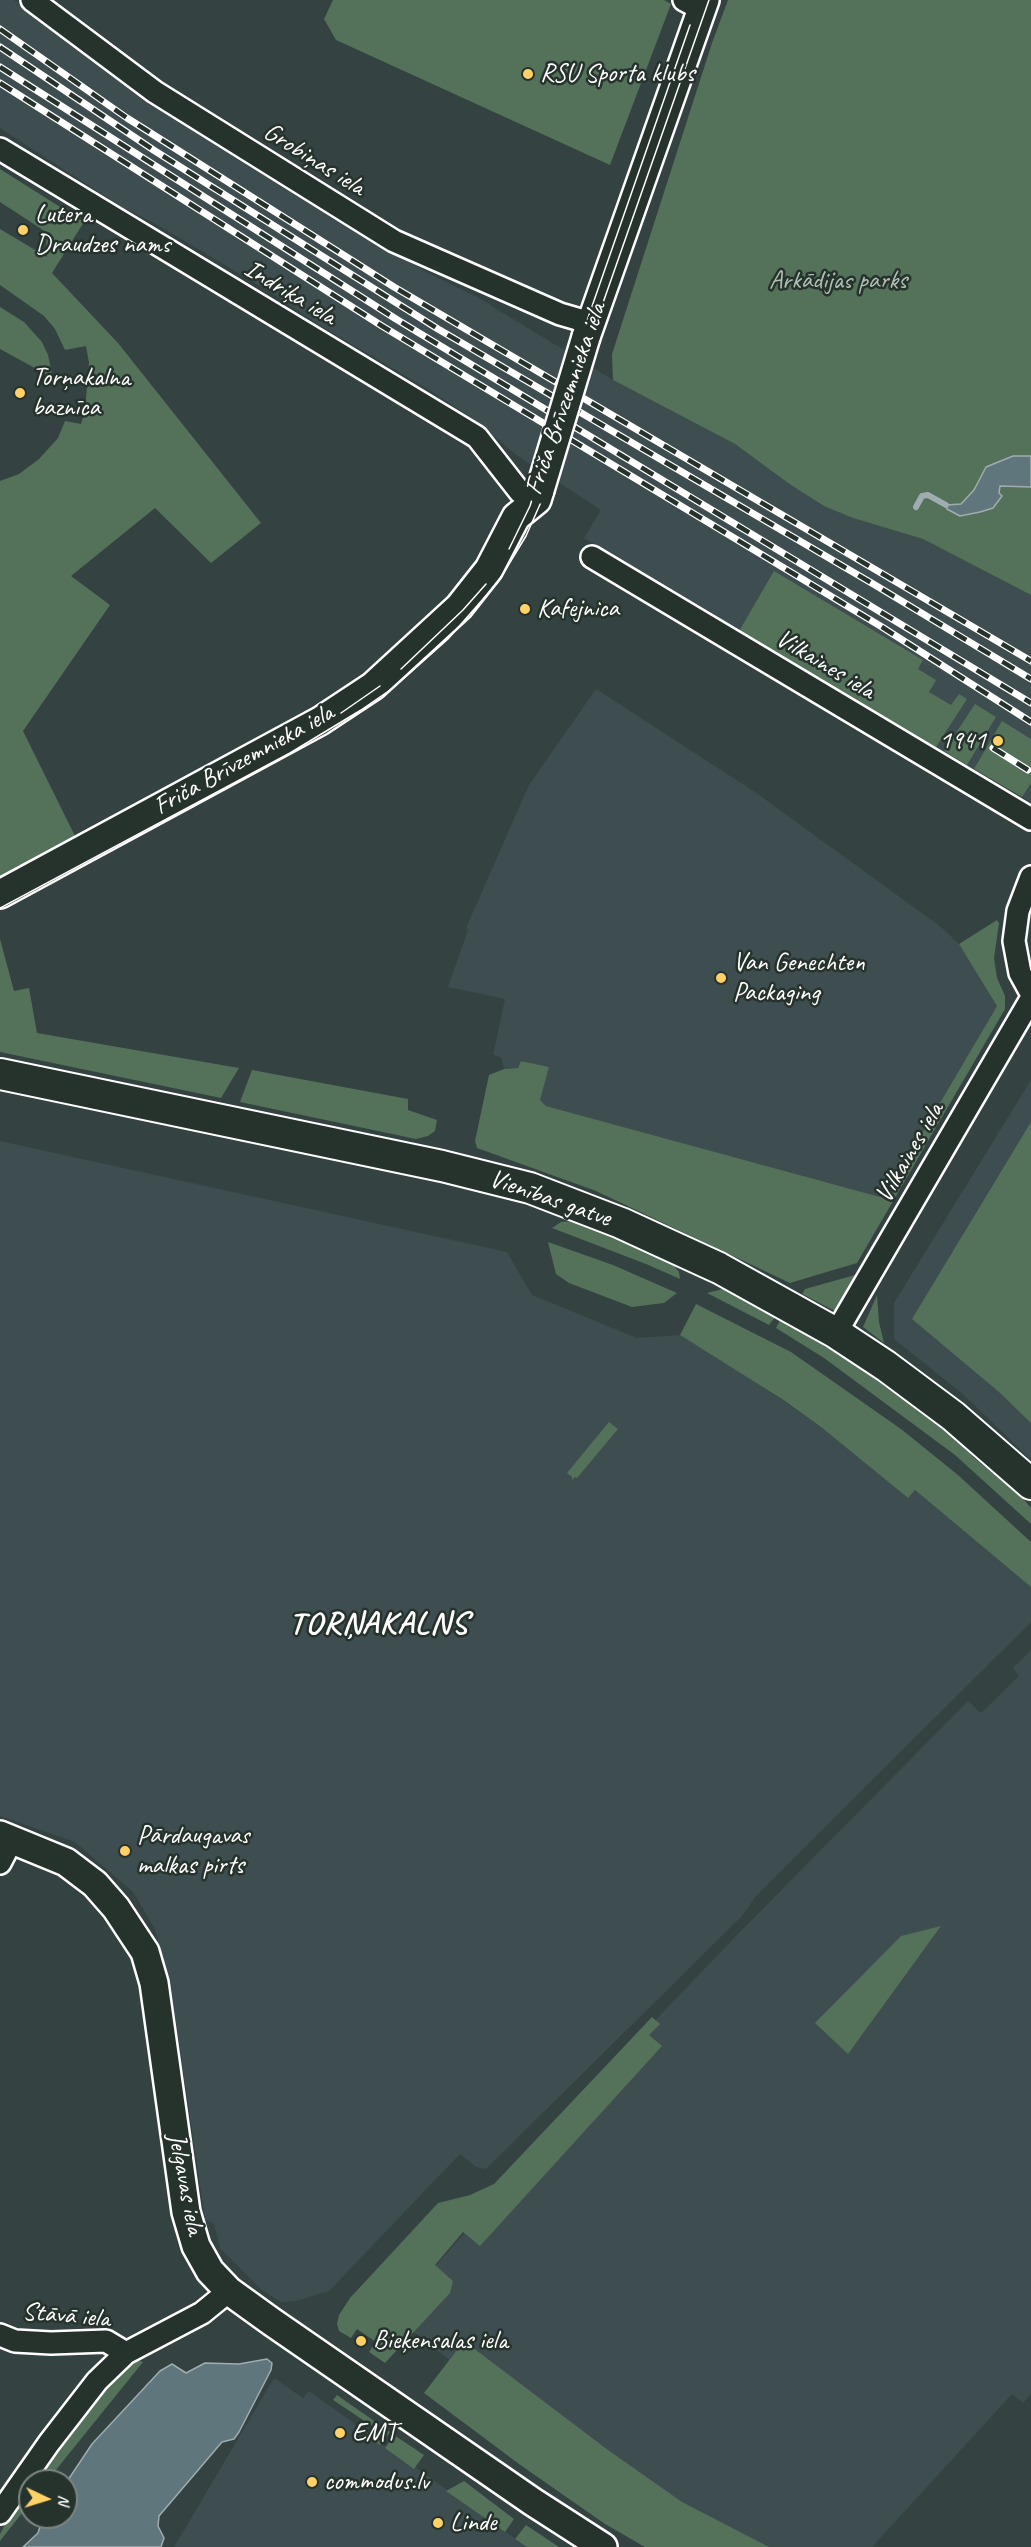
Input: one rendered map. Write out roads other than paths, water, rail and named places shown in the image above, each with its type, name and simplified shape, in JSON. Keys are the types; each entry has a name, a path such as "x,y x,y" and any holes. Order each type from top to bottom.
{"main road":[{"name":"Vienības gatve","path":"0,1074 442,1166 530,1188 621,1223 718,1268 836,1333 886,1366 952,1416 1031,1484"}],"street":[{"name":"Grobiņas iela","path":"32,0 154,92 394,241 560,314 589,330"},
{"name":"Friča Brīvzemnieka iela","path":"0,894 320,721 373,686 459,608 489,569 516,517 538,495 589,330 696,3"},
{"name":"Indriķa iela","path":"0,149 477,437 520,492 538,495"},
{"name":"Vilkaines iela","path":"592,557 1031,819"},
{"path":"1031,877 1018,911 1014,941 1020,973 1031,993"},
{"name":"Vilkaines iela","path":"836,1333 1031,999"},
{"name":"Jelgavas iela","path":"4,1846 66,1862 95,1884 116,1908 145,1953 154,1983 186,2212 196,2246 210,2271 229,2291 533,2502 603,2547"},
{"path":"0,2513 97,2380 126,2353 202,2313 229,2291"},
{"name":"Stāvā iela","path":"0,2335 15,2341 106,2341 126,2353"}],"water":[{"path":"1013,456 1031,456 1031,487 1000,486 999,493 1002,496 993,508 980,512 960,516 947,509 946,505 961,504 974,490 986,467"},
{"path":"267,2359 272,2363 271,2370 234,2439 222,2442 159,2516 158,2526 164,2538 161,2547 23,2547 39,2529 78,2529 78,2469 75,2469 92,2444 160,2371 172,2364 186,2373 205,2363 239,2364"}],"waterway":[{"path":"916,507 922,496 928,495 946,505"}],"tram line":[{"path":"0,908 290,753 361,710 393,688 448,639 498,582 526,536 545,493 590,340 709,0"},
{"path":"509,549 530,506 582,335 690,25"},
{"path":"401,669 463,610 486,584"},
{"path":"341,713 380,686"}],"railway":[{"path":"0,29 127,118 394,287 1031,661"},
{"path":"0,47 155,151 438,329 1031,679"},
{"path":"0,67 396,319 1031,703"},
{"path":"0,83 382,326 882,627 1031,722"},
{"path":"993,748 1028,770"}],"place":[{"name":"RSU Sporta klubs","path":"528,74"},
{"name":"Lutera Draudzes nams","path":"23,230"},
{"name":"Torņakalna baznīca","path":"20,393"},
{"name":"Kafejnica","path":"525,609"},
{"name":"1941","path":"998,741"},
{"name":"Van Genechten Packaging","path":"721,978"},
{"name":"Pārdaugavas malkas pirts","path":"125,1851"},
{"name":"Bieķensalas iela","path":"361,2341"},
{"name":"EMT","path":"340,2433"},
{"name":"commodus.lv","path":"312,2482"},
{"name":"Linde","path":"438,2523"}],"district":[{"name":"TORŅAKALNS","path":"379,1625"}],"park label":[{"name":"Arkādijas parks","path":"838,281"}]}
